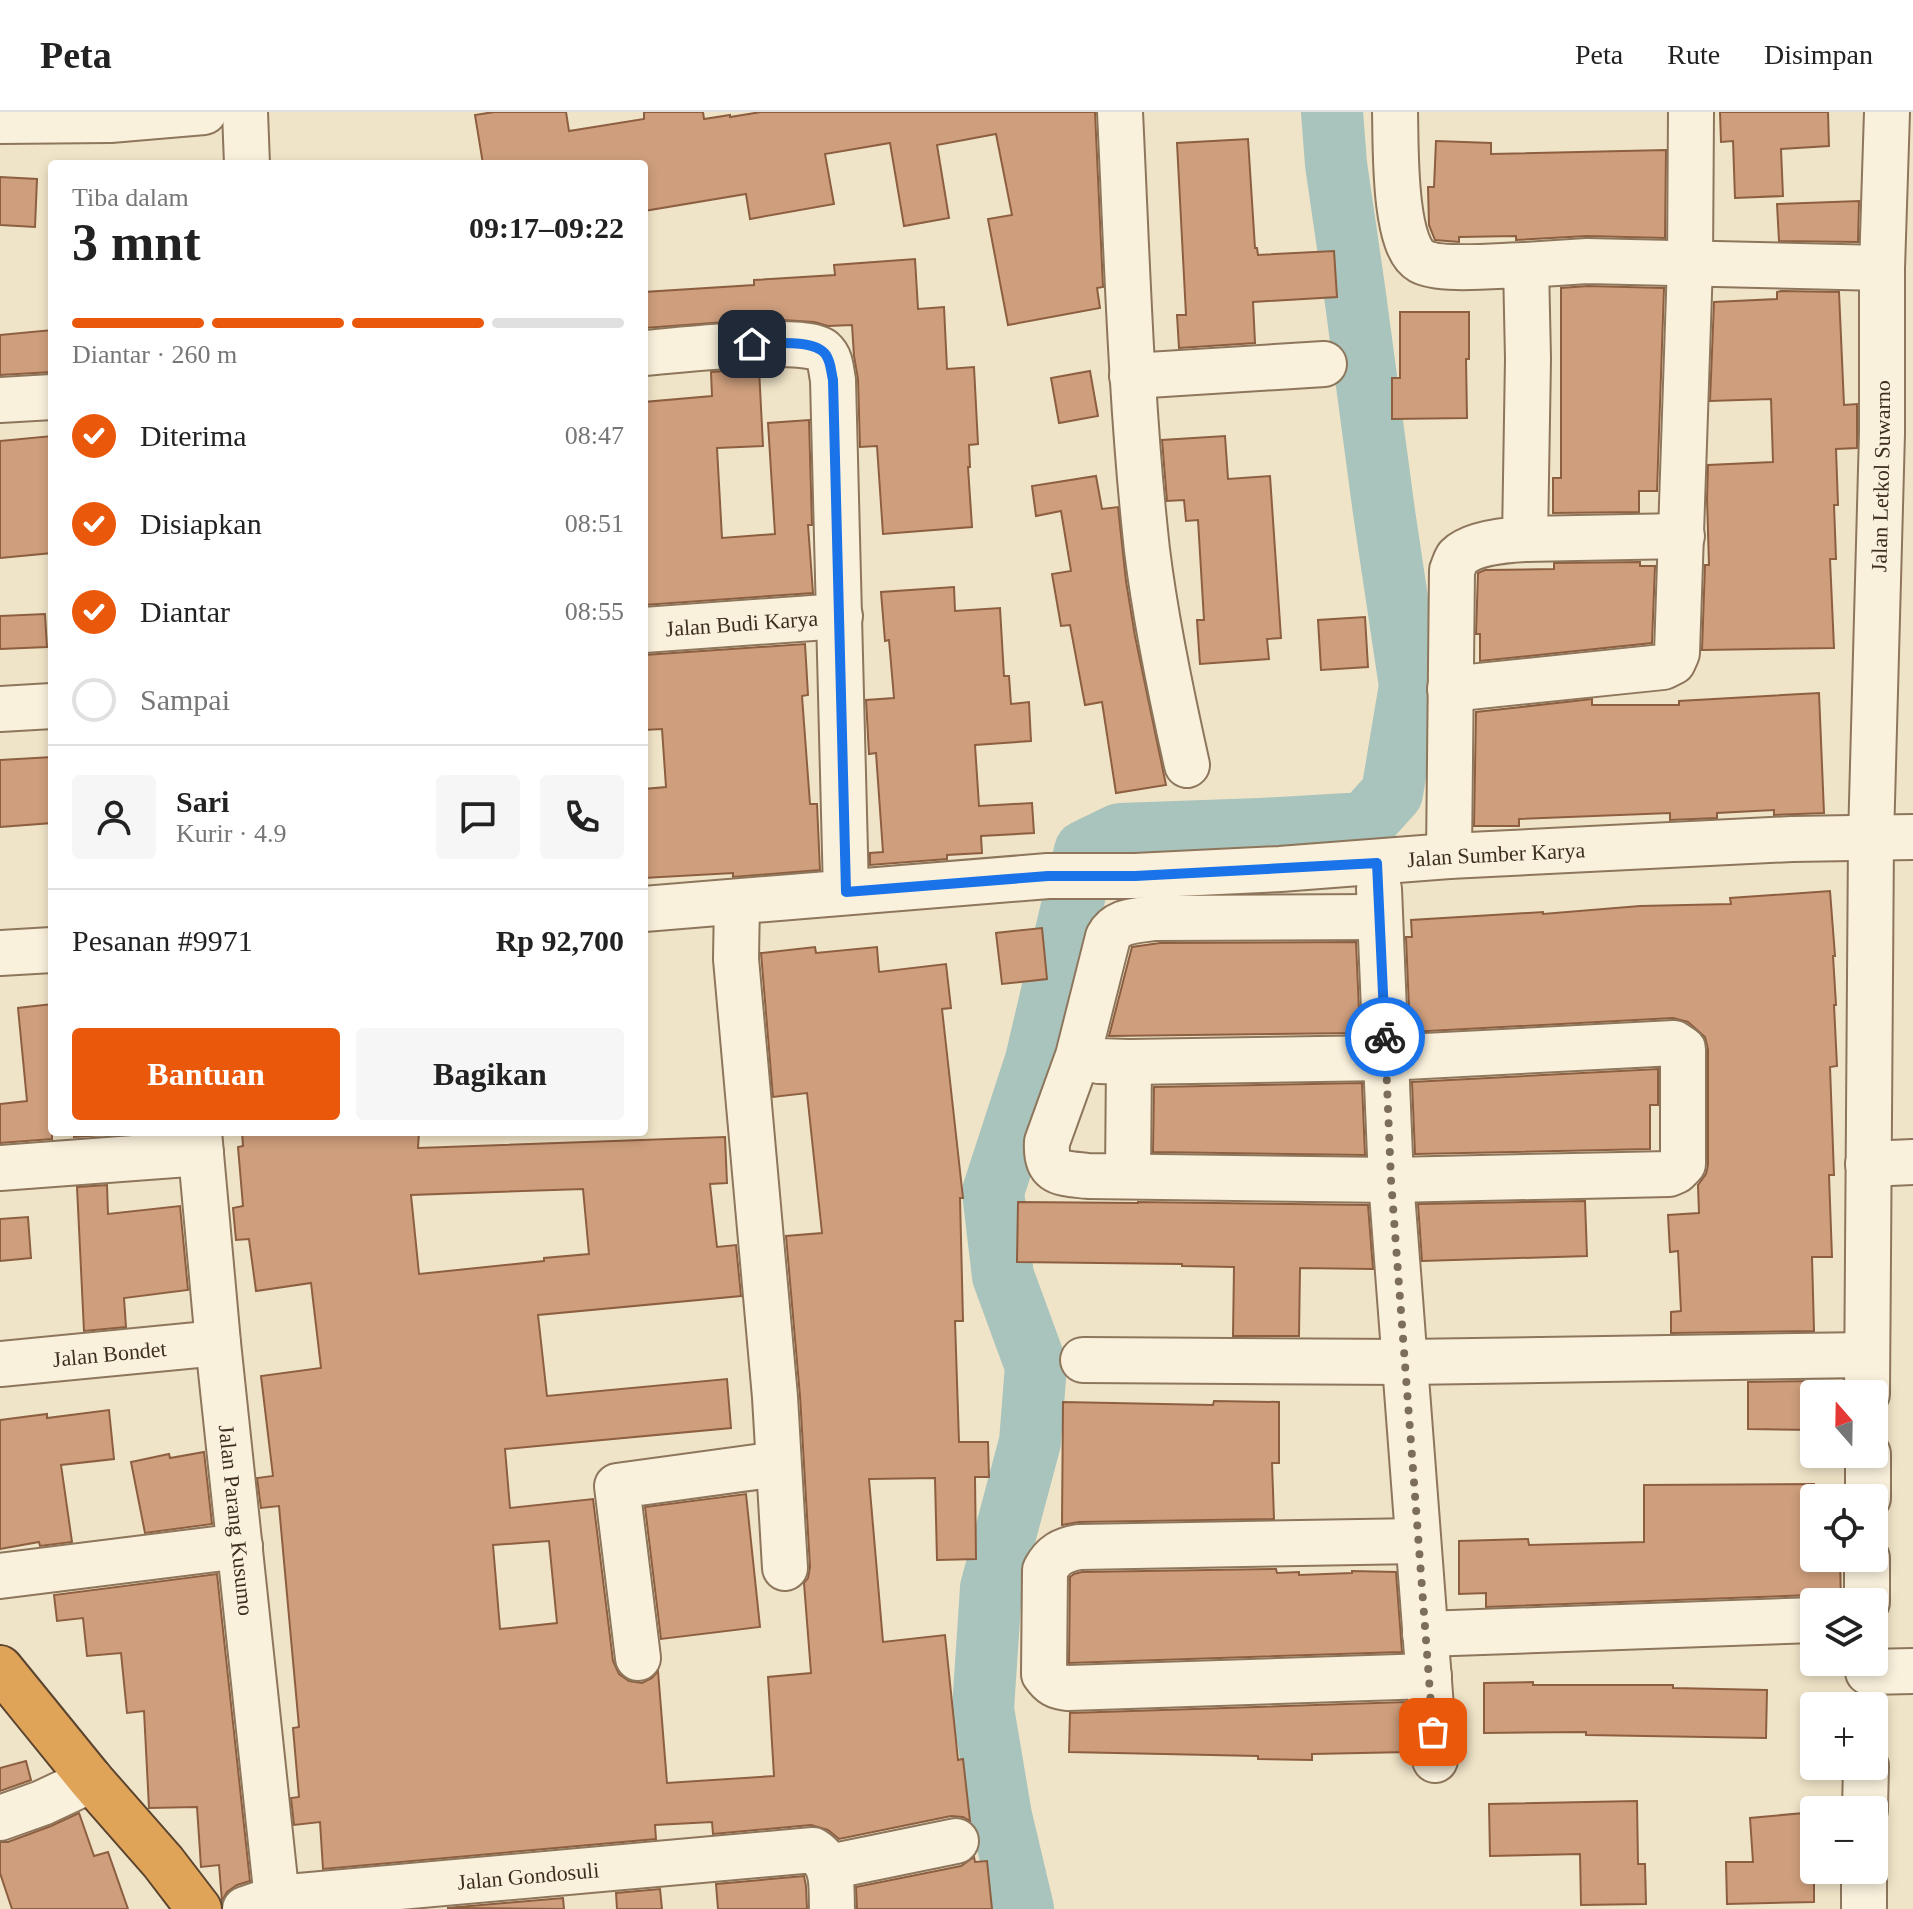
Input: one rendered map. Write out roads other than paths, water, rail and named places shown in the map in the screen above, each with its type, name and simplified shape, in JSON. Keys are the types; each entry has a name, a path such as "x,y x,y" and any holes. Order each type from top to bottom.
{"highway":[{"path":"0,1668 199,1909"}],"street":[{"path":"0,121 110,120 204,112"},
{"path":"245,112 247,160"},
{"path":"1120,112 1132,376 1148,551 1166,671 1187,765"},
{"path":"1395,112 1398,204 1412,253 1422,262 1442,267 1587,261 1882,268"},
{"path":"1450,689 1663,667 1673,662 1677,653 1690,264 1691,112 1667,112"},
{"name":"Jalan Letkol Suwarno","path":"1867,1374 1868,1164 1892,838 1882,433 1882,268 1887,112"},
{"path":"1525,539 1526,265"},
{"path":"648,353 752,344 805,344 821,349 829,359 833,380 846,892"},
{"path":"1132,376 1324,364"},
{"path":"0,400 48,397"},
{"path":"1449,856 1452,570 1458,558 1472,549 1499,541 1682,536"},
{"name":"Jalan Budi Karya","path":"648,630 840,616"},
{"path":"0,709 48,706"},
{"name":"Jalan Sumber Karya","path":"648,909 1048,876 1135,876 1377,863 1449,856 1792,839 1892,838"},
{"path":"1377,863 1391,1180 1435,1760"},
{"path":"737,902 736,959 775,1397 785,1568"},
{"path":"1078,1056 1099,1061 1129,1062 1386,1058 1674,1043 1683,1049 1683,1164 1669,1174 1391,1180 1128,1176 1060,1173 1052,1167 1046,1152 1047,1142 1078,1056 1111,930 1123,923 1153,918 1379,917"},
{"path":"0,953 48,950"},
{"path":"1128,1176 1129,1062"},
{"path":"0,1168 200,1142"},
{"name":"Jalan Parang Kusumo","path":"200,1142 240,1546 267,1905"},
{"path":"1868,1164 1913,1162"},
{"name":"Jalan Bondet","path":"0,1364 218,1343"},
{"path":"1083,1360 1405,1362 1867,1374"},
{"path":"638,1658 617,1486 778,1464"},
{"path":"1418,1541 1066,1549 1050,1560 1045,1570 1044,1674 1050,1683 1068,1688 1800,1621"},
{"path":"0,1576 240,1546"},
{"path":"1868,1680 1913,1671"},
{"path":"0,1818 91,1780"},
{"name":"Jalan Gondosuli","path":"267,1905 825,1875 956,1841"},
{"path":"1864,1884 1864,1909"}],"waterway":[{"path":"1023,1909 1001,1816 983,1709 991,1588 1030,1442 1036,1366 1003,1276 993,1192 1036,1060 1085,851 1120,834 1365,823 1392,793 1410,686 1336,164 1332,112"}]}
